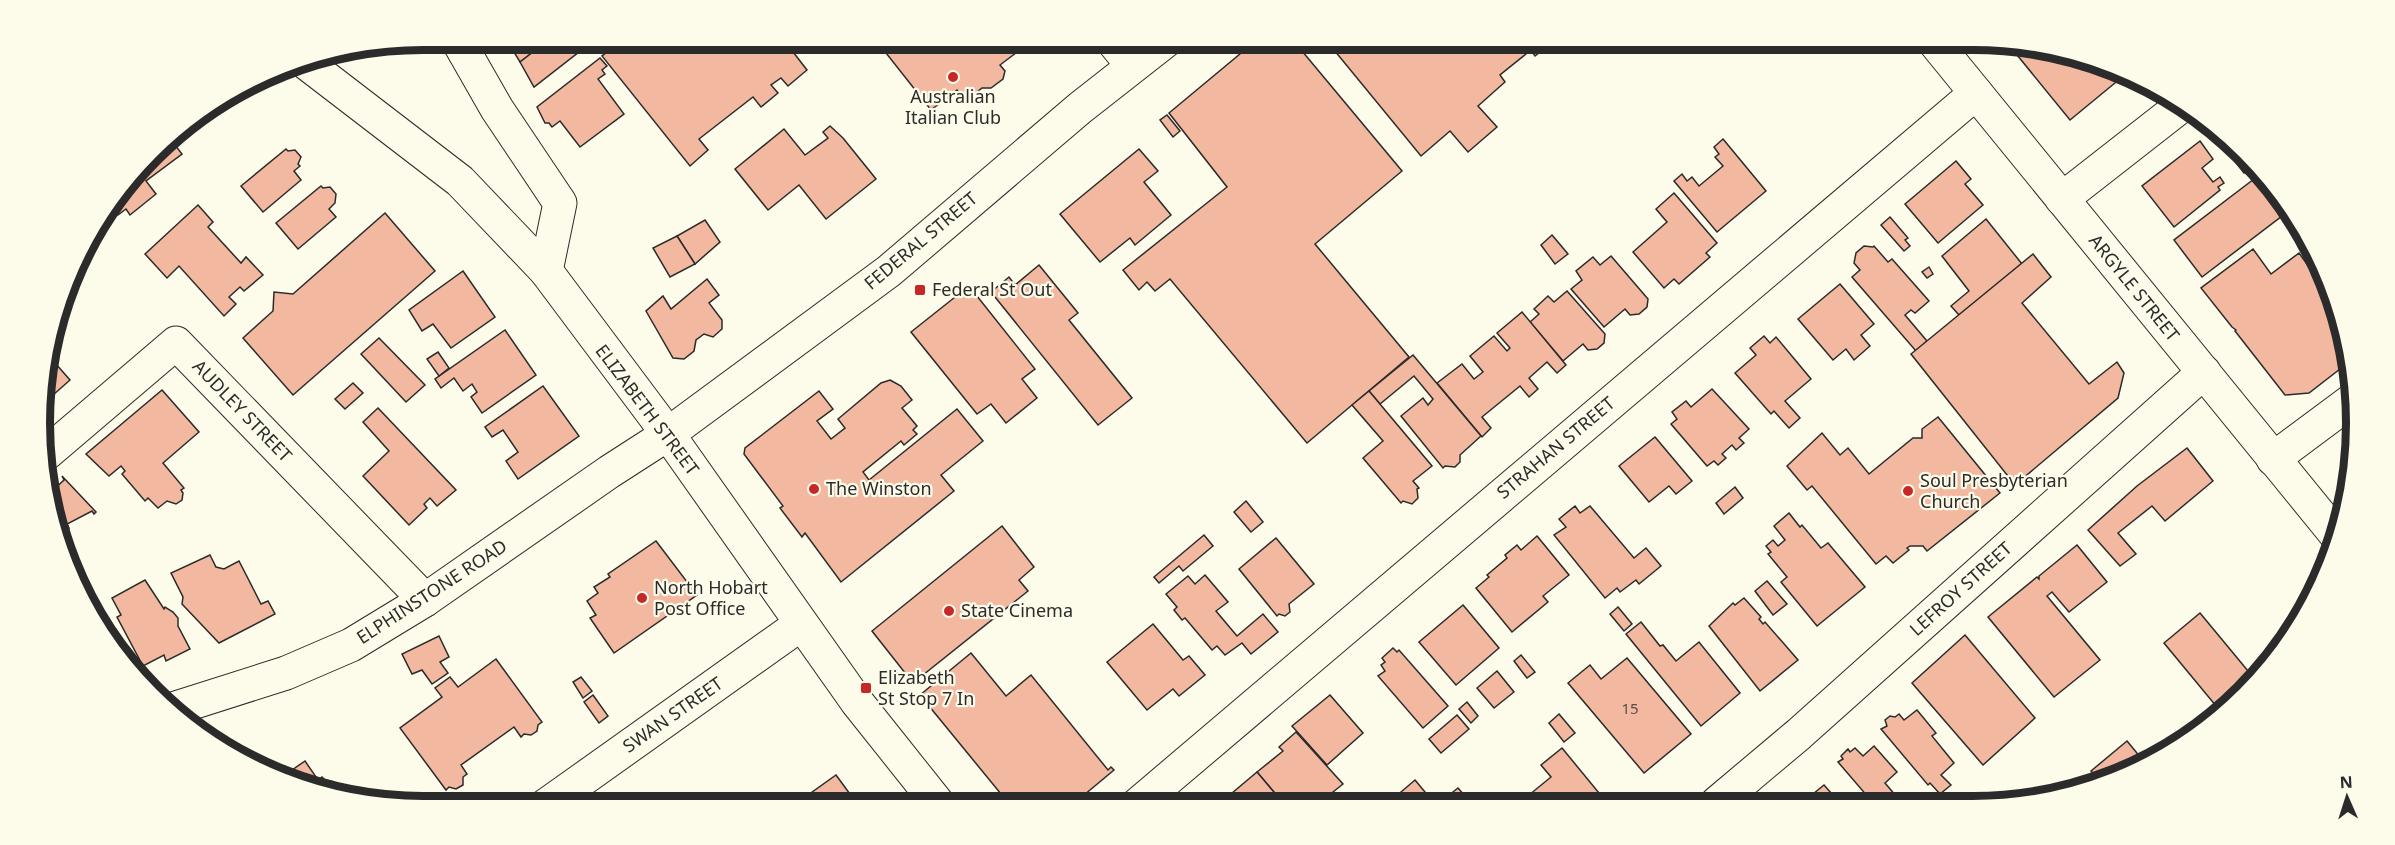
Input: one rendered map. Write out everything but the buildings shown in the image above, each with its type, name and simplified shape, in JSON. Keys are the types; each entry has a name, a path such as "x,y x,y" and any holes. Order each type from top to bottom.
{"street":[{"path":"463,50 497,109 560,203 546,271"},
{"path":"1120,50 1132,66"},
{"name":"FEDERAL STREET","path":"668,434 889,271 1153,50"},
{"name":"ARGYLE STREET","path":"1941,50 2330,528"},
{"name":"ELIZABETH STREET","path":"311,67 460,181 546,271 668,434 857,702 932,796"},
{"name":"STRAHAN STREET","path":"1146,796 1976,93"},
{"path":"2062,199 2176,110"},
{"name":"AUDLEY STREET","path":"50,450 176,343 425,600"},
{"name":"LEFROY STREET","path":"1725,796 1808,726 2204,372"},
{"path":"2273,459 2345,405"},
{"name":"ELPHINSTONE ROAD","path":"181,706 286,673 351,645 425,600 609,472 668,434"},
{"name":"SWAN STREET","path":"559,796 801,624"}],"place":[{"name":"Australian Italian Club","path":"953,77"},
{"name":"Federal St Out","path":"920,290"},
{"name":"The Winston","path":"814,489"},
{"name":"Soul Presbyterian Church","path":"1908,491"},
{"name":"North Hobart Post Office","path":"642,598"},
{"name":"State Cinema","path":"949,611"},
{"name":"Elizabeth St Stop 7 In","path":"866,688"}]}
